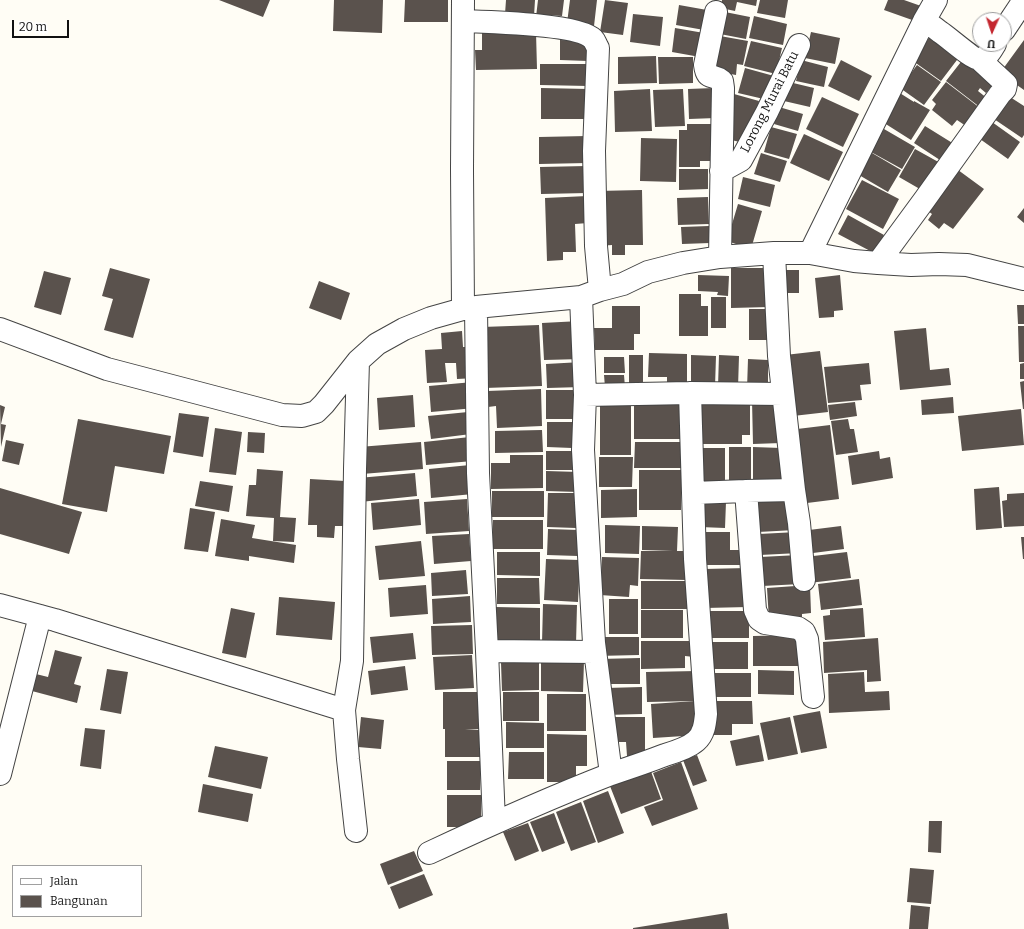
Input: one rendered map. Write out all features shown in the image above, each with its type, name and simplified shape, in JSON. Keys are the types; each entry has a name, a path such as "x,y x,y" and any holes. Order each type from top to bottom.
{"street":[{"path":"810,253 934,0"},
{"path":"1012,18 1024,0"},
{"path":"494,822 487,651 462,162 463,10 584,34 593,39 598,48 594,151 596,246 591,294 583,450 595,652 611,774"},
{"name":"Lorong Murai Batu","path":"716,12 706,72 708,75 722,81 720,257"},
{"path":"878,263 1005,89 1006,84 979,59 972,56 940,31 924,21"},
{"name":"Lorong Murai Batu","path":"721,171 741,160 767,112 799,45"},
{"path":"979,59 984,58 990,52"},
{"path":"774,253 779,356 799,523 804,580"},
{"path":"0,329 107,370 282,415 302,416 316,412 358,361 377,344 404,329 431,318 470,308 591,294 624,284 648,272 683,263 720,257 774,253 810,253 854,261 878,263 911,265 967,265 1024,279"},
{"path":"356,831 344,710 352,661 358,361"},
{"path":"429,853 494,822 546,800 611,774 680,750 695,742 702,735 706,714 695,559 690,394"},
{"path":"585,395 783,394"},
{"path":"692,494 794,490"},
{"path":"746,491 755,610 759,619 765,623 798,628 804,632 807,639 813,698"},
{"path":"0,605 344,710"},
{"path":"0,774 40,616"},
{"path":"487,651 595,652"}],"building":[{"path":"219,0 270,0 263,17"},
{"path":"334,0 383,0 382,33 333,31"},
{"path":"405,0 448,0 448,22 404,22"},
{"path":"506,0 535,0 534,16 505,14"},
{"path":"538,0 564,0 562,16 547,15 547,18 536,17"},
{"path":"570,0 597,0 594,26 567,23"},
{"path":"605,0 628,3 623,35 600,32"},
{"path":"722,0 757,0 756,6 737,2 735,11 721,8"},
{"path":"760,0 788,0 785,18 757,13"},
{"path":"888,0 904,0 921,6 915,21 884,10"},
{"path":"679,5 707,10 704,30 676,25"},
{"path":"725,12 750,17 746,39 720,34"},
{"path":"633,14 663,17 660,46 630,42"},
{"path":"754,16 787,24 783,45 749,38"},
{"path":"675,28 704,33 700,57 672,52"},
{"path":"482,32 536,32 537,69 476,70 475,50 482,50"},
{"path":"811,32 840,38 835,64 805,58"},
{"path":"931,35 960,56 941,81 913,61"},
{"path":"720,36 748,41 743,65 737,64 736,75 714,71"},
{"path":"560,40 589,41 588,61 560,60"},
{"path":"1024,40 1024,90 1000,73"},
{"path":"751,41 782,48 776,74 744,66"},
{"path":"656,56 657,83 618,84 618,57"},
{"path":"658,57 693,57 693,83 659,84"},
{"path":"964,58 995,82 986,93 980,88 978,91 988,99 981,108 946,81"},
{"path":"801,60 828,67 824,87 796,81"},
{"path":"841,60 872,76 859,101 828,86"},
{"path":"540,64 588,64 588,86 540,85"},
{"path":"917,65 941,82 924,105 900,88"},
{"path":"745,68 774,76 768,100 738,93"},
{"path":"789,82 814,88 810,107 784,101"},
{"path":"946,82 980,108 966,126 957,120 952,126 932,110 936,104 932,100"},
{"path":"541,88 588,89 587,119 541,119"},
{"path":"714,88 716,118 689,119 688,89"},
{"path":"650,89 652,131 615,132 614,91"},
{"path":"683,89 685,126 655,127 653,90"},
{"path":"895,90 930,110 911,140 881,121"},
{"path":"734,94 759,101 748,144 723,138"},
{"path":"822,97 859,114 843,147 806,129"},
{"path":"1010,97 1024,106 1024,135 1022,138 994,119"},
{"path":"779,107 803,114 798,131 774,124"},
{"path":"992,122 1020,142 1008,159 980,139"},
{"path":"687,124 714,124 714,161 700,161 700,167 679,167 679,130 687,130"},
{"path":"925,126 954,144 943,162 914,143"},
{"path":"771,127 797,134 789,159 764,152"},
{"path":"884,129 915,147 902,169 871,152"},
{"path":"804,134 843,152 829,181 790,163"},
{"path":"587,136 587,163 539,164 539,137"},
{"path":"641,138 677,139 676,182 640,181"},
{"path":"915,149 942,164 925,192 899,177"},
{"path":"761,153 787,161 780,182 754,174"},
{"path":"872,153 901,170 888,192 859,175"},
{"path":"586,166 587,193 541,194 540,167"},
{"path":"954,167 984,189 953,229 944,223 939,229 928,220 932,214 924,208"},
{"path":"679,169 708,169 708,189 679,190"},
{"path":"743,177 775,185 770,207 738,199"},
{"path":"862,180 899,199 883,229 846,209"},
{"path":"642,190 643,245 625,245 625,255 612,255 612,245 599,246 597,191"},
{"path":"587,196 588,223 575,224 576,252 563,252 563,260 547,261 545,198"},
{"path":"708,197 709,224 678,225 677,198"},
{"path":"738,204 762,211 751,249 727,241"},
{"path":"1024,208 1024,223 1017,217"},
{"path":"848,215 884,235 874,253 838,234"},
{"path":"709,226 710,243 682,244 681,227"},
{"path":"110,268 150,279 133,338 104,330 113,299 102,296"},
{"path":"731,268 768,268 769,307 731,308"},
{"path":"786,270 799,270 799,293 786,293"},
{"path":"44,271 71,278 61,315 34,307"},
{"path":"698,275 729,276 728,296 717,295 718,292 698,291"},
{"path":"840,275 843,310 834,311 834,317 819,318 815,278"},
{"path":"319,281 350,293 341,320 309,308"},
{"path":"679,294 701,294 701,306 708,306 708,336 679,336"},
{"path":"711,297 726,297 726,328 711,328"},
{"path":"1017,305 1024,305 1024,324 1018,324"},
{"path":"612,306 640,306 640,334 634,334 634,350 595,350 594,328 612,328"},
{"path":"749,309 767,309 767,340 749,340"},
{"path":"580,321 582,359 544,360 542,323"},
{"path":"539,325 542,386 485,388 482,327"},
{"path":"1018,326 1024,326 1024,362 1019,362"},
{"path":"926,328 930,370 949,368 951,385 900,390 894,331"},
{"path":"462,331 463,347 474,347 476,378 457,379 456,363 445,363 447,382 427,383 425,350 442,349 441,333"},
{"path":"820,351 828,412 793,416 785,355"},
{"path":"649,353 687,354 687,383 667,383 667,377 648,377"},
{"path":"629,355 643,355 643,385 629,385"},
{"path":"691,355 716,356 715,387 691,387"},
{"path":"719,355 739,356 738,388 718,387"},
{"path":"604,357 624,357 625,373 604,373"},
{"path":"748,359 768,360 768,389 747,389"},
{"path":"582,362 582,387 547,388 546,364"},
{"path":"869,363 871,384 860,385 862,400 828,403 824,367"},
{"path":"1024,363 1024,379 1020,379 1020,364"},
{"path":"604,375 624,375 625,387 605,387"},
{"path":"1024,381 1024,409 1023,409 1020,382"},
{"path":"473,382 475,408 431,412 429,386"},
{"path":"541,389 542,426 497,428 496,406 488,407 487,391"},
{"path":"546,390 583,390 583,419 546,419"},
{"path":"413,395 415,427 379,430 377,398"},
{"path":"953,397 954,413 922,415 921,400"},
{"path":"634,400 680,400 680,439 634,439"},
{"path":"752,400 780,400 781,443 753,444"},
{"path":"600,401 631,402 631,455 600,455"},
{"path":"855,402 857,416 830,420 828,405"},
{"path":"0,405 5,407 1,424 6,425 1,447"},
{"path":"700,405 750,405 750,435 742,435 742,444 700,444"},
{"path":"1021,409 1024,445 962,451 958,416"},
{"path":"468,412 471,434 431,439 428,416"},
{"path":"179,413 209,417 203,457 173,452"},
{"path":"78,419 171,436 164,474 115,466 107,512 62,504"},
{"path":"848,419 850,429 854,429 858,452 836,455 831,421"},
{"path":"547,422 572,422 572,448 547,447"},
{"path":"830,425 839,499 799,504 789,430"},
{"path":"215,428 242,432 236,475 209,472"},
{"path":"542,430 543,452 495,453 495,431"},
{"path":"248,432 265,433 264,453 247,452"},
{"path":"470,437 473,461 426,465 424,442"},
{"path":"6,440 24,444 19,465 2,461"},
{"path":"421,442 423,469 362,474 359,447"},
{"path":"635,442 682,442 681,468 634,468"},
{"path":"729,447 751,447 751,485 729,485"},
{"path":"753,447 781,448 787,486 753,485"},
{"path":"700,448 725,448 725,487 700,487"},
{"path":"546,451 573,451 573,470 546,470"},
{"path":"879,451 880,459 890,457 893,478 852,485 848,456"},
{"path":"510,455 543,455 543,488 491,489 491,463 510,463"},
{"path":"599,457 633,457 632,487 599,487"},
{"path":"470,465 473,494 431,498 429,469"},
{"path":"257,469 283,471 280,517 296,518 294,542 273,541 274,518 246,516 249,485 256,485"},
{"path":"639,470 681,470 681,510 639,510"},
{"path":"546,471 579,472 578,492 546,491"},
{"path":"415,473 417,496 360,502 358,478"},
{"path":"310,479 345,481 343,526 335,526 334,538 317,537 317,525 308,525"},
{"path":"200,481 233,486 229,512 195,506"},
{"path":"999,487 1002,528 976,530 974,489"},
{"path":"0,488 82,512 69,554 0,534"},
{"path":"637,489 637,517 601,518 601,490"},
{"path":"492,491 544,491 544,517 492,517"},
{"path":"548,493 577,493 576,528 547,527"},
{"path":"1024,493 1024,526 1004,527 1002,501 1007,500 1007,494"},
{"path":"419,499 421,525 373,530 371,503"},
{"path":"467,499 469,531 426,534 424,502"},
{"path":"793,499 795,530 758,532 756,502"},
{"path":"701,501 726,502 725,528 700,527"},
{"path":"190,508 215,512 208,552 184,549"},
{"path":"221,519 255,525 252,538 296,545 294,563 249,556 249,561 215,556"},
{"path":"493,520 543,520 543,549 492,549"},
{"path":"605,525 640,526 639,554 605,553"},
{"path":"642,526 678,527 677,551 687,551 687,580 640,579 641,551 673,551 642,550"},
{"path":"841,526 844,549 813,553 809,530"},
{"path":"548,529 579,530 578,556 547,555"},
{"path":"703,532 730,532 730,550 747,550 747,565 703,565"},
{"path":"797,532 799,553 760,555 759,534"},
{"path":"469,534 471,561 434,564 432,536"},
{"path":"1021,537 1024,537 1024,559 1023,559"},
{"path":"421,541 425,576 379,580 375,546"},
{"path":"497,552 540,552 540,576 497,575"},
{"path":"847,552 851,578 809,583 805,557"},
{"path":"799,555 801,584 762,586 760,557"},
{"path":"602,557 639,558 638,586 630,585 629,597 600,595"},
{"path":"546,559 580,560 578,602 544,600"},
{"path":"747,568 748,607 705,608 704,569"},
{"path":"466,570 468,594 432,596 431,573"},
{"path":"497,578 539,578 540,604 497,604"},
{"path":"859,579 862,605 821,610 818,584"},
{"path":"641,581 687,581 687,609 641,609"},
{"path":"426,585 428,614 390,617 388,588"},
{"path":"810,585 811,613 802,614 802,618 769,620 767,588"},
{"path":"470,596 471,622 433,624 432,599"},
{"path":"279,597 335,602 332,640 276,635"},
{"path":"609,599 638,599 638,634 609,634"},
{"path":"543,604 577,605 576,644 542,643"},
{"path":"496,607 540,608 540,640 496,640"},
{"path":"231,608 255,613 246,658 222,653"},
{"path":"863,608 865,637 825,640 823,616 830,615 830,610"},
{"path":"641,610 683,610 683,638 641,638"},
{"path":"705,611 749,611 749,638 705,638"},
{"path":"472,625 473,654 432,655 431,626"},
{"path":"413,633 416,659 373,663 370,637"},
{"path":"799,635 799,666 753,666 753,636"},
{"path":"596,637 639,637 639,655 596,656"},
{"path":"878,638 881,681 867,682 867,670 824,673 823,642"},
{"path":"641,641 694,641 694,657 685,656 685,668 641,669"},
{"path":"708,642 748,642 748,669 708,669"},
{"path":"55,650 82,657 74,684 81,686 77,703 32,691 36,674 48,677"},
{"path":"472,655 474,688 435,690 433,657"},
{"path":"640,658 640,684 599,684 599,659"},
{"path":"541,660 584,661 583,692 541,691"},
{"path":"501,663 539,663 539,690 502,691"},
{"path":"405,666 408,690 371,695 368,671"},
{"path":"107,669 128,672 121,714 100,710"},
{"path":"758,670 794,671 794,695 758,694"},
{"path":"697,671 699,735 653,738 651,704 695,701 647,702 646,672"},
{"path":"864,672 865,692 889,691 890,710 829,713 828,674"},
{"path":"710,673 751,673 751,697 711,697"},
{"path":"642,687 642,714 606,715 606,688"},
{"path":"443,692 485,692 486,729 465,729 481,730 481,757 445,757"},
{"path":"503,692 539,692 539,721 503,721"},
{"path":"547,694 586,694 586,731 547,731"},
{"path":"713,701 752,701 753,724 732,724 732,735 713,735"},
{"path":"820,711 827,748 801,753 793,716"},
{"path":"361,717 384,720 381,749 358,747"},
{"path":"611,717 645,717 645,756 627,756 626,742 611,742"},
{"path":"790,717 798,754 768,760 760,723"},
{"path":"506,722 544,723 544,748 506,748"},
{"path":"85,728 105,730 101,769 80,766"},
{"path":"547,734 587,735 587,766 576,766 576,782 547,782"},
{"path":"759,735 764,761 736,766 730,741"},
{"path":"215,746 268,757 261,789 208,777"},
{"path":"509,752 544,752 544,779 508,779"},
{"path":"697,755 707,781 693,786 683,760"},
{"path":"447,761 481,761 480,790 447,790"},
{"path":"681,762 698,809 652,826 644,807 663,800 653,773"},
{"path":"649,766 661,799 621,814 608,781"},
{"path":"203,784 253,794 248,822 198,812"},
{"path":"608,791 624,833 598,843 583,801"},
{"path":"447,795 481,795 481,827 447,827"},
{"path":"581,802 596,842 571,851 556,812"},
{"path":"554,813 565,843 542,852 530,822"},
{"path":"929,821 942,821 941,853 928,852"},
{"path":"528,823 539,851 515,861 503,832"},
{"path":"414,851 423,871 388,885 380,864"},
{"path":"910,868 934,870 931,904 907,902"},
{"path":"424,874 433,895 399,909 390,887"},
{"path":"911,905 930,907 928,929 909,929"},
{"path":"727,913 729,929 633,929 633,928"}]}
